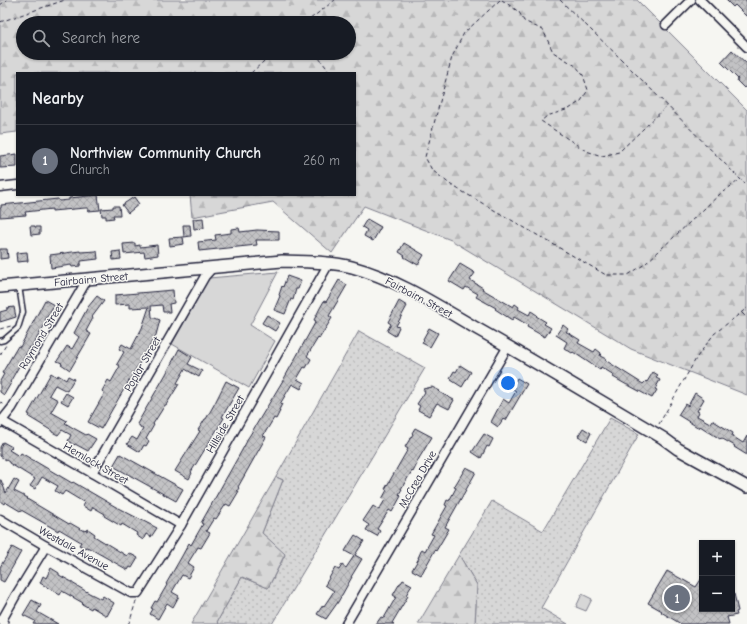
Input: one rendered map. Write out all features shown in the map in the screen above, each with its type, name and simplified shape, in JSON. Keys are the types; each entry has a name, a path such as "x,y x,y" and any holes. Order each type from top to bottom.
{"main road":[{"name":"Fairbairn Street","path":"0,288 282,261 329,263 351,267 379,276 413,292 508,346 654,433 678,449 747,487"}],"street":[{"path":"666,25 691,0"},
{"path":"700,0 747,47"},
{"path":"0,187 16,186"},
{"name":"Hillside Street","path":"138,593 180,525 329,263"},
{"name":"Poplar Street","path":"92,473 204,276 213,267"},
{"name":"Raymond Street","path":"0,421 12,408 87,280"},
{"name":"McCrea Drive","path":"346,624 508,346"},
{"name":"Hemlock Street","path":"0,421 180,525"},
{"name":"Westdale Avenue","path":"0,519 131,593 138,593"},
{"path":"4,624 2,620 46,546"}],"lane":[{"path":"0,341 4,340 18,328 23,312 19,286"}],"path":[{"path":"0,5 7,0"},
{"path":"18,16 65,0"},
{"path":"314,16 335,0"},
{"path":"667,106 619,152 602,156 586,150 541,121 547,116 569,109 581,101 588,90 583,75 576,66 553,52 543,30 524,22 519,12 501,0 464,33 452,57 425,157 432,170 452,185 606,275 628,275 644,264 720,194 741,179"},
{"path":"560,0 747,186"},
{"path":"0,22 16,17"},
{"path":"252,72 265,60"},
{"path":"320,60 328,72"},
{"path":"654,433 697,357 714,334 747,308"},
{"path":"742,312 747,318"},
{"path":"0,329 16,325"},
{"path":"128,624 138,593"}],"green space":[{"path":"0,0 637,0 747,110 747,395 631,349 451,240 364,206 332,253 273,202 192,217 190,196 356,196 356,72 16,72 16,132 0,134"},
{"path":"278,272 250,325 275,341 249,388 172,344 209,278"},
{"path":"359,331 425,368 272,624 219,624 217,622 242,577 268,588 285,555 262,533 283,480 276,477"},
{"path":"610,418 639,434 541,608 568,624 475,624 477,585 459,555 492,501 543,531"},
{"path":"276,477 283,480 262,533 285,554 268,588 242,577 217,622 219,624 191,624"},
{"path":"459,555 477,585 475,624 418,624"},
{"path":"582,594 592,599 586,611 576,607"}],"building":[{"path":"726,0 747,0 747,17 735,5 733,7"},
{"path":"732,50 747,64 747,85 744,88 737,81 738,79 721,62"},
{"path":"16,154 16,167 0,168 0,156"},
{"path":"98,196 100,210 88,211 88,208 85,208 52,211 52,209 25,212 26,215 0,217 1,205 58,199 59,201 69,200 69,198"},
{"path":"134,197 139,204 128,213 122,205"},
{"path":"113,206 119,206 120,215 113,215 114,218 106,219 106,216 102,216 101,209 113,208"},
{"path":"203,218 204,228 194,229 193,219"},
{"path":"367,219 381,227 373,241 364,236 367,230 362,227"},
{"path":"183,225 190,225 191,236 184,237"},
{"path":"30,226 40,227 40,234 31,235"},
{"path":"239,228 240,232 257,230 279,231 279,240 256,240 257,245 199,251 198,242 216,240 215,235 231,233 231,229"},
{"path":"183,237 184,244 170,246 169,238"},
{"path":"135,243 135,246 140,245 140,247 157,245 158,255 145,257 144,252 124,254 123,244"},
{"path":"404,243 424,255 418,265 404,257 405,256 399,252"},
{"path":"0,249 7,249 8,258 0,259"},
{"path":"80,251 97,251 98,259 81,261 80,266 72,267 71,265 51,268 50,255"},
{"path":"120,251 121,259 113,260 112,252"},
{"path":"27,252 28,261 17,262 16,253"},
{"path":"460,264 475,273 470,280 483,288 482,289 513,307 515,304 519,307 518,309 529,315 531,311 546,322 544,324 551,328 545,337 527,327 528,325 514,317 512,320 495,309 496,308 476,297 478,294 466,287 464,290 449,281"},
{"path":"287,276 301,281 285,314 274,310"},
{"path":"339,280 347,285 329,316 332,318 307,356 311,359 297,379 304,383 301,389 292,384 280,404 282,404 276,419 274,418 263,436 266,437 238,487 239,488 237,491 239,491 230,506 226,504 216,519 214,518 206,531 210,533 201,548 198,547 188,563 194,567 188,578 182,575 172,592 179,596 173,607 167,603 158,619 150,614 153,609 151,608 155,601 157,602 167,585 166,584 189,543 191,545 203,524 201,523 246,441 285,377 316,321 314,320 320,308 324,301 326,302"},
{"path":"173,290 174,303 169,304 170,312 163,312 162,305 151,306 152,317 160,320 156,335 101,429 88,422 104,394 102,391 108,380 111,382 120,366 117,364 124,352 119,349 122,344 131,349 142,328 149,307 130,308 130,304 115,305 115,295"},
{"path":"97,296 104,301 92,317 93,318 86,331 91,334 70,370 61,364 62,363 57,361 67,346 72,349 79,337 74,333 88,307"},
{"path":"45,300 54,305 45,320 47,321 31,348 30,347 4,395 0,392 0,381 4,374 2,373 18,346 20,347"},
{"path":"399,301 407,306 396,326 399,327 395,336 387,331 391,324 388,322"},
{"path":"14,307 16,317 0,322 0,312 7,310 7,308"},
{"path":"267,315 280,323 275,331 262,323"},
{"path":"563,325 568,329 566,332 580,340 578,343 594,352 596,349 601,353 600,356 606,359 605,360 643,384 646,381 647,382 653,372 658,375 656,378 660,380 655,389 657,390 652,398 613,377 614,375 601,367 600,370 573,352 572,353 564,348 567,342 556,335"},
{"path":"429,328 438,333 430,347 422,343"},
{"path":"179,349 192,357 188,364 202,371 199,377 185,369 177,383 179,384 153,424 154,425 146,439 149,441 146,446 144,445 140,452 127,444 132,437 137,440 143,429 137,424"},
{"path":"460,365 471,372 462,387 450,378"},
{"path":"51,373 66,380 68,376 74,379 67,391 55,385 49,395 58,400 51,412 67,421 65,423 75,429 96,439 88,451 68,441 71,435 62,430 58,435 29,417 30,415 28,414"},
{"path":"517,378 527,384 506,420 503,419 498,427 491,422 503,399 509,403 516,391 511,388"},
{"path":"226,381 239,388 222,417 224,418 191,472 192,473 189,479 175,471 200,431 198,430 206,419"},
{"path":"432,387 454,400 449,409 437,403 429,416 418,410 420,406 417,404 425,392 423,389"},
{"path":"66,393 73,397 68,405 61,401"},
{"path":"695,393 704,399 697,411 699,412 697,416 710,423 712,420 733,433 732,436 743,443 747,436 747,455 734,447 735,446 721,438 720,439 700,426 699,428 678,415 685,404 688,406"},
{"path":"415,428 432,437 416,463 417,464 413,472 412,471 401,489 399,494 401,496 392,512 389,510 377,529 380,531 377,536 366,530 369,525 363,521 373,506 379,510 385,500 382,499 387,490 385,489 408,449 405,447"},
{"path":"583,428 591,433 587,441 578,436"},
{"path":"484,434 493,439 489,447 487,446 481,458 472,452"},
{"path":"3,442 12,447 9,450 19,456 21,453 72,483 73,482 116,507 157,528 151,537 146,534 143,540 136,535 137,533 104,516 105,514 93,507 91,511 83,506 85,503 65,491 62,495 55,491 58,486 42,477 35,489 30,486 35,479 0,456 0,447"},
{"path":"120,454 183,489 176,501 113,466"},
{"path":"466,467 476,472 445,527 449,529 421,575 412,570 422,549 425,551 434,535 431,534 447,506 445,505 447,500 449,501 456,488 454,487"},
{"path":"14,479 19,482 14,491 28,498 27,499 69,524 70,523 84,531 87,531 88,529 95,534 94,536 127,556 129,553 138,558 132,568 130,567 128,570 89,548 79,545 81,542 59,529 58,531 21,510 20,511 5,502 4,504 0,501 0,480 6,493"},
{"path":"355,535 364,541 355,555 362,559 338,602 326,619 317,614 334,591 325,585 335,568 339,570 342,565 346,568 354,556 345,551"},
{"path":"12,547 21,552 4,582 0,580 0,567"},
{"path":"51,568 59,573 59,575 89,593 101,599 103,596 114,603 107,616 92,607 91,609 82,604 83,603 62,591 60,595 40,583 43,576 46,578"},
{"path":"667,571 696,587 699,582 699,612 735,612 735,598 738,611 736,612 737,615 727,617 729,624 681,624 648,603"},
{"path":"403,580 412,585 406,595 408,596 392,623 394,624 376,624 381,617 384,618 396,597 393,595"},
{"path":"32,600 41,605 37,612 58,624 33,624 35,621 23,615"}],"place":[{"name":"Northview Community Church","path":"677,598"}]}
